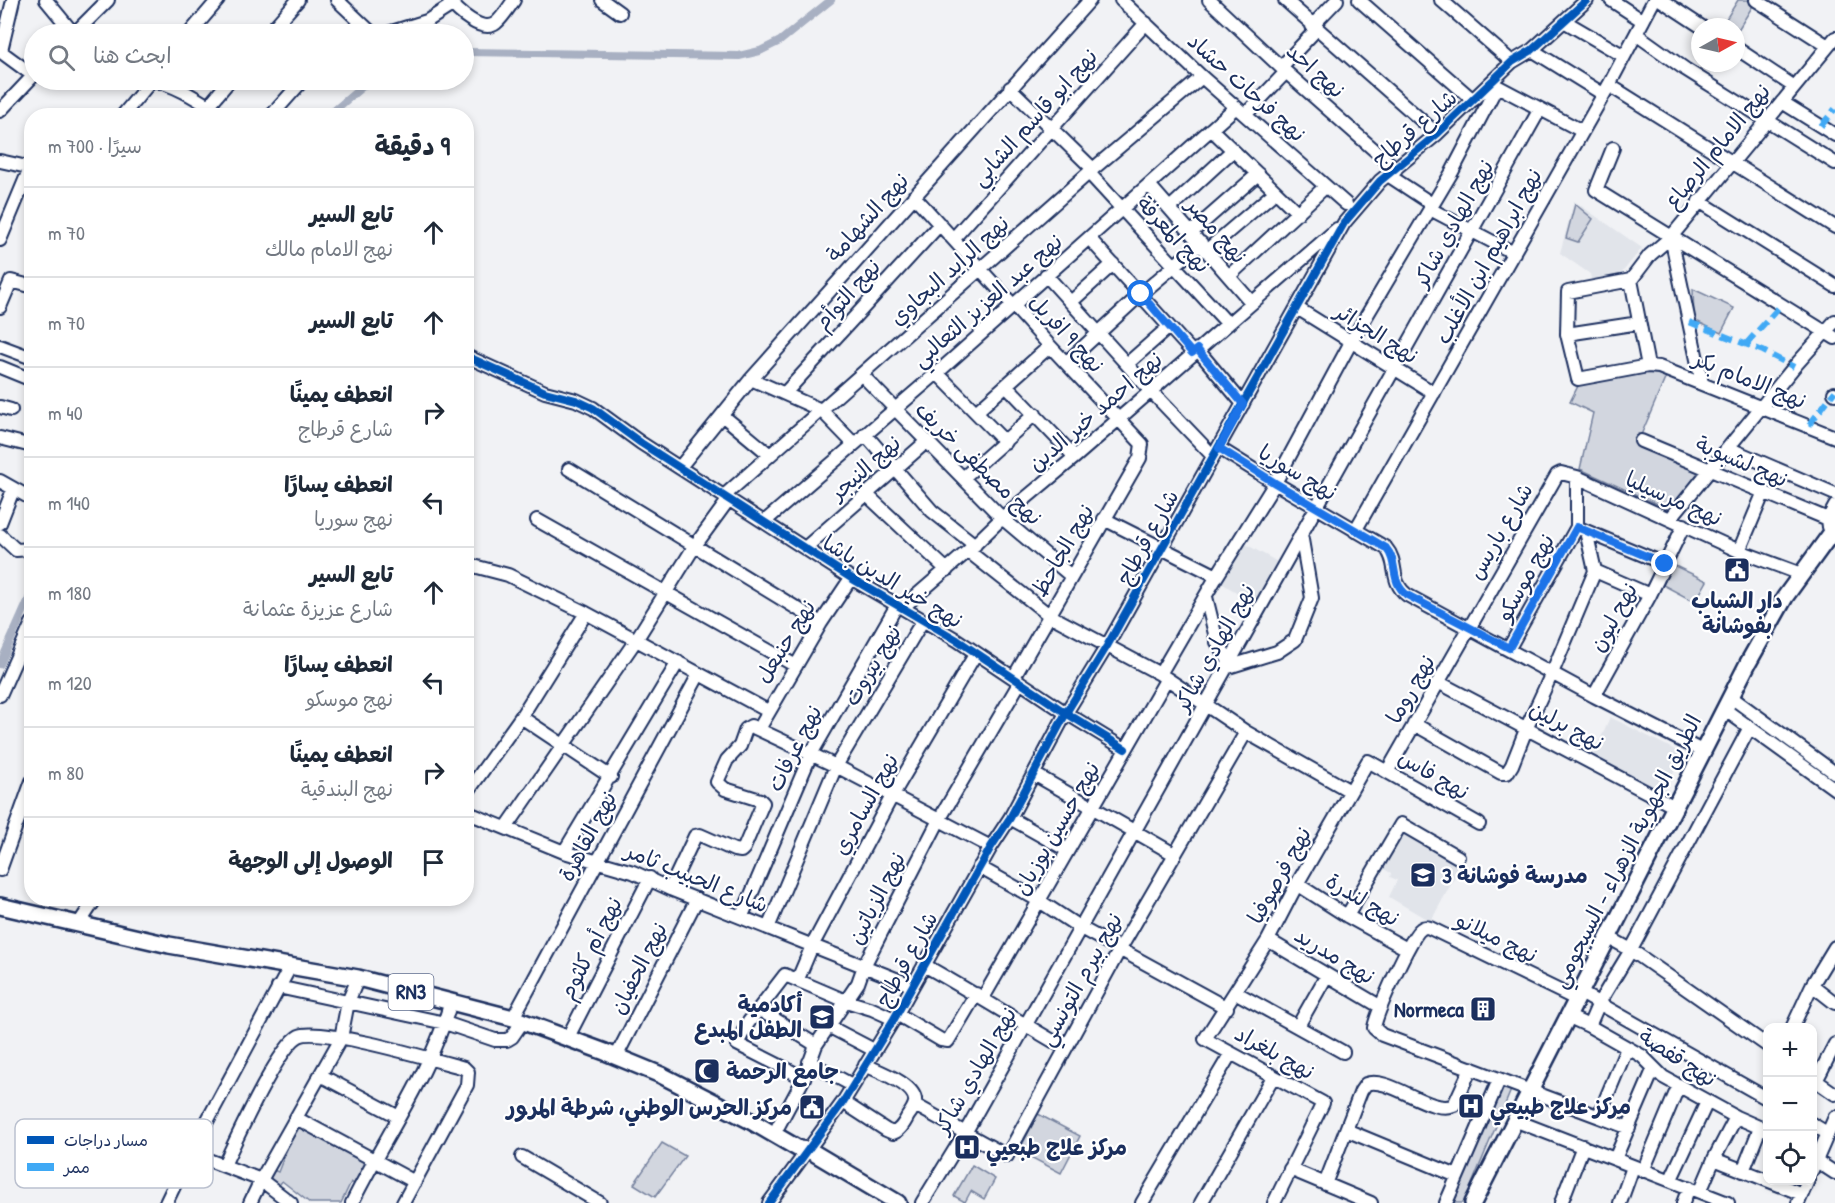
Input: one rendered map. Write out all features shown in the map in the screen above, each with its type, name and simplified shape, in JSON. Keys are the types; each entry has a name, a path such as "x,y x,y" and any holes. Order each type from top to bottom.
{"main road":[{"name":"الطريق الجهوية الزهراء - السيجومي","path":"1473,1203 1702,751 1785,597 1831,526"},
{"name":"RN3","path":"0,906 169,945 358,978 518,1020 568,1037 681,1084 898,1203"},
{"name":"RN3","path":"804,1152 844,1182 881,1203"}],"street":[{"path":"13,0 0,51 24,68"},
{"path":"46,0 66,24"},
{"path":"198,24 218,0"},
{"path":"277,24 297,0"},
{"path":"337,0 351,4 361,23"},
{"path":"417,24 427,21 451,2 468,19 486,26 495,24 514,0"},
{"path":"602,0 620,13"},
{"name":"نهج الشهامة","path":"680,467 751,379 1090,0"},
{"name":"نهج فرحات حشاد","path":"1121,0 1202,77 1346,204"},
{"name":"نهج احد","path":"1209,0 1431,207 1514,253"},
{"path":"1285,0 1314,28 1437,134"},
{"name":"نهج عبد العزيز الثعالبي","path":"764,522 1150,186 1210,129 1241,111 1283,69 1337,0"},
{"path":"1359,0 1473,100"},
{"path":"1441,0 1512,62"},
{"name":"شارع قرطاج","path":"769,1203 804,1152 843,1102 895,1016 979,867 1010,818 1066,713 1107,646 1344,223 1392,172 1473,100 1495,84 1512,62 1532,50 1587,0"},
{"path":"1611,0 1643,21"},
{"name":"نهج ابراهيم ابن الأغلب","path":"1355,531 1606,90 1654,0"},
{"path":"1661,0 1691,20"},
{"path":"1756,0 1831,42"},
{"path":"82,24 101,2"},
{"path":"1564,21 1624,56"},
{"name":"نهج ابو قاسم الشابي","path":"953,239 1146,23"},
{"path":"1636,34 1685,69 1835,163"},
{"name":"نهج الامام الرصاع","path":"1631,280 1650,255 1671,237 1831,42"},
{"path":"1532,50 1732,161 1835,227"},
{"path":"1745,54 1793,86"},
{"name":"نهج الرايد البجاوي","path":"506,828 636,640 727,497 770,455 1091,171 1202,77"},
{"path":"1495,84 1582,131"},
{"name":"نهج حسين بوزيان","path":"895,1016 941,1040 948,1041 979,996 1093,809 1217,576 1275,483 1351,342 1489,106 1495,84"},
{"path":"0,111 24,86"},
{"name":"نهج المعرفة","path":"1010,88 1091,171 1121,210 1228,324"},
{"path":"129,108 144,90"},
{"path":"178,90 201,108"},
{"path":"206,108 221,90"},
{"path":"278,108 294,90"},
{"path":"1782,102 1835,135"},
{"name":"نهج الهادي شاكر","path":"922,1203 965,1133 1540,109"},
{"path":"1210,129 1298,213"},
{"path":"1613,148 1596,190 1830,335"},
{"path":"1170,208 1232,150"},
{"path":"0,161 24,166"},
{"path":"1192,232 1258,174"},
{"path":"0,240 24,184"},
{"name":"نهج مصر","path":"1150,186 1252,303"},
{"path":"1229,276 1325,187"},
{"path":"1066,363 1141,294 1275,192"},
{"name":"نهج 9 افريل","path":"914,196 1142,444"},
{"path":"1699,201 1835,286"},
{"name":"نهج احمد خير الدين","path":"899,606 947,570 1002,518 1344,223"},
{"name":"نهج التوأم","path":"786,393 940,224"},
{"path":"1671,237 1702,383"},
{"path":"1089,238 1169,327 1195,351 1243,404"},
{"path":"1071,302 1113,264"},
{"name":"نهج سوريا","path":"1046,275 1150,390 1216,452 1275,483 1388,551 1400,590 1594,696 1702,751"},
{"path":"1631,280 1648,366 1578,379 1568,334 1568,292 1631,280"},
{"path":"0,307 11,281 24,284"},
{"name":"نهج الجزائر","path":"1297,308 1434,393"},
{"path":"1670,519 1762,407 1830,335 1835,321"},
{"path":"1568,334 1640,323"},
{"path":"1127,364 1169,327"},
{"path":"0,346 24,355"},
{"path":"976,411 1050,346"},
{"name":"نهج خير الدين باشا","path":"474,360 545,392 585,404 641,443 851,578 976,653 1125,749"},
{"name":"نهج الامام بكر","path":"1648,366 1671,371 1835,437"},
{"path":"0,367 24,377"},
{"path":"937,373 1005,442"},
{"name":"نهج مصطفى خريف","path":"862,375 1002,518 1071,576"},
{"path":"751,379 821,410 854,444"},
{"path":"1006,385 1075,457"},
{"path":"963,478 1035,414"},
{"path":"722,415 770,455"},
{"path":"865,434 932,511 1049,615 1163,677 1246,732 1350,791"},
{"path":"0,438 24,444"},
{"name":"نهج لشبوبة","path":"1641,441 1831,526"},
{"name":"نهج النيجر","path":"805,548 926,442"},
{"name":"نهج الجاحظ","path":"1017,679 1049,615 1140,458 1142,444"},
{"path":"1728,448 1835,494"},
{"path":"569,469 821,623"},
{"name":"شارع باريس","path":"1470,627 1557,475 1561,473 1577,477"},
{"path":"1414,724 1501,773 1507,773 1595,571 1582,529 1577,477"},
{"name":"نهج مرسيليا","path":"1577,477 1739,551 1801,574"},
{"path":"0,481 24,495"},
{"path":"0,523 13,490"},
{"path":"866,494 947,570"},
{"path":"1739,551 1763,494"},
{"path":"1831,526 1835,506"},
{"path":"1104,519 1217,576"},
{"path":"537,520 795,666"},
{"name":"نهح ليون","path":"1594,696 1650,595 1684,525"},
{"path":"1582,529 1665,564"},
{"name":"نهج موسكو","path":"1509,648 1582,529"},
{"path":"1206,597 1217,642 1227,665 1277,652 1294,640 1312,598 1301,534"},
{"path":"0,535 16,550 24,550"},
{"path":"474,566 508,575 768,711"},
{"path":"1595,571 1650,595"},
{"name":"نهج حنبعل","path":"670,889 694,836 700,835 734,850 741,851 744,848 763,803 725,789 717,782 727,760 740,746 746,729 748,726 756,728 768,711 851,578"},
{"name":"نهج عرفات","path":"742,916 811,754 899,606"},
{"path":"474,783 521,717 586,614"},
{"name":"نهج بيروت","path":"768,928 836,766 923,620"},
{"name":"نهج روما","path":"1387,772 1470,627"},
{"path":"0,695 24,641"},
{"name":"نهج السامري","path":"804,1078 737,1044 748,1023 792,977 812,946 892,796 976,653"},
{"path":"564,852 678,662"},
{"name":"نهج القاهرة","path":"518,1020 597,862 699,674"},
{"name":"نهج الزياتين","path":"774,1134 804,1078 816,1045 858,983 864,966 939,820 1017,679"},
{"name":"نهج برلين","path":"1438,682 1675,807"},
{"path":"1728,703 1750,727 1835,789"},
{"path":"1728,703 1835,773"},
{"path":"521,717 611,777"},
{"path":"1589,1026 1599,1003 1631,950 1750,727"},
{"path":"756,728 836,766 991,847"},
{"name":"نهج بيرم التونسي","path":"915,1104 1007,1156 1120,949 1246,732"},
{"name":"نهج فاس","path":"1368,761 1479,824"},
{"name":"نهج فرصوفيا","path":"1205,1039 1227,1008 1268,940 1297,884 1368,761"},
{"path":"1034,774 1174,854"},
{"path":"0,870 24,803"},
{"name":"شارع الحبيب ثامر","path":"474,815 564,852 650,878 670,889 911,985"},
{"path":"1010,818 1067,850"},
{"path":"1347,916 1401,824 1458,857"},
{"path":"979,867 1038,900 1079,927 1227,1008"},
{"name":"نهج أم كلثوم","path":"568,1037 650,878"},
{"name":"نهج لندرة","path":"1297,884 1347,916 1407,949"},
{"name":"نهج الحفيان","path":"616,1057 697,899"},
{"path":"78,925 91,906"},
{"name":"نهج ميلانو","path":"1381,1007 1407,949 1419,930 1423,927 1430,927 1599,1003 1763,1097"},
{"path":"1608,937 1631,950 1763,1043"},
{"name":"نهج مدريد","path":"1268,940 1381,1007"},
{"path":"1794,1023 1812,985 1835,947"},
{"path":"924,965 1065,1048"},
{"path":"208,1119 290,967"},
{"path":"1298,1026 1327,975"},
{"path":"792,977 846,1001 895,1016"},
{"path":"250,1203 341,1038 348,1002 358,978"},
{"path":"1812,985 1835,1003"},
{"path":"278,987 445,1023 502,1041 512,1037 518,1020"},
{"path":"1235,992 1343,1052"},
{"path":"352,1203 429,1058 445,1023 451,1001"},
{"path":"1381,1007 1374,1024 1377,1031 1499,1080 1531,1089 1629,1128"},
{"path":"760,1010 816,1045"},
{"name":"نهج قفصة","path":"1567,1016 1642,1056 1663,1077 1763,1130"},
{"path":"828,1026 874,1050"},
{"path":"224,1165 267,1080 292,1042 304,1034 341,1038 429,1058 468,1071 467,1085 403,1203"},
{"name":"نهج بلغراد","path":"1205,1039 1323,1103 1290,1169"},
{"path":"1816,1077 1835,1044"},
{"path":"1599,1115 1627,1048"},
{"path":"1142,1203 1231,1053"},
{"path":"809,1062 852,1085"},
{"path":"843,1102 881,1128 893,1132 902,1126 915,1104 915,1096 902,1083 865,1065"},
{"path":"1325,1184 1366,1084 1377,1082 1436,1105 1450,1107 1454,1105 1471,1068"},
{"path":"1615,1159 1654,1068"},
{"path":"320,1075 399,1117"},
{"path":"1201,1203 1273,1077"},
{"path":"1446,1203 1499,1080"},
{"path":"1817,1082 1835,1094"},
{"path":"1620,1203 1678,1085"},
{"path":"1671,1179 1707,1102"},
{"path":"1683,1203 1714,1159 1736,1117"},
{"path":"1817,1156 1835,1117"},
{"path":"296,1118 415,1182"},
{"path":"1514,1120 1728,1203"},
{"path":"1817,1127 1827,1133"},
{"path":"1346,1130 1457,1176"},
{"path":"1743,1171 1763,1131"},
{"path":"1561,1203 1583,1146"},
{"path":"522,1157 600,1203"},
{"path":"1714,1159 1763,1178"},
{"path":"213,1161 261,1180 291,1203"},
{"path":"1817,1164 1835,1173"},
{"path":"1274,1203 1290,1169 1325,1184 1338,1197 1371,1203"},
{"path":"1777,1185 1800,1199 1806,1185"},
{"path":"166,1203 173,1188"}],"shaded area":[{"path":"1738,0 1748,0 1754,4 1745,18 1727,18"},
{"path":"1574,201 1642,248 1616,280 1592,283 1590,274 1560,253"},
{"path":"1575,204 1593,219 1578,242 1566,238"},
{"path":"1693,289 1734,308 1721,333 1694,320"},
{"path":"1648,369 1668,372 1638,442 1700,470 1670,510 1580,469 1593,413 1570,402 1580,382"},
{"path":"1242,542 1281,564 1256,604 1218,581"},
{"path":"1673,565 1707,581 1695,602 1663,585"},
{"path":"1610,717 1683,754 1664,792 1593,756"},
{"name":"مدرسة فوشانة 3","path":"1400,832 1461,866 1432,919 1428,920 1389,897 1397,880 1390,877 1391,873 1382,868"},
{"path":"1501,1088 1511,1090 1464,1203 1453,1203"},
{"path":"1038,1114 1080,1136 1061,1173 1019,1151"},
{"path":"296,1123 369,1162 356,1185 351,1182 341,1203 310,1203 282,1181 278,1187 267,1179 271,1169 278,1172 287,1149 283,1147"},
{"path":"662,1143 685,1156 655,1197 634,1184"},
{"path":"972,1165 995,1179 984,1199 971,1191 965,1202 954,1196"}],"waterway":[{"path":"474,52 739,56 760,51 780,41 831,0"},
{"path":"337,108 358,90"},
{"path":"0,664 24,610"}],"marked path":[{"path":"1821,126 1835,109"},
{"path":"1746,344 1781,305"},
{"path":"1689,322 1763,351 1794,367"},
{"path":"1809,425 1835,391"}],"cycle path":[{"path":"769,1203 843,1102 894,1019 991,847 1010,818 1066,713 1107,646 1344,223 1380,181 1437,134 1512,62 1532,50 1587,0"},
{"path":"474,360 545,392 576,400 593,408 641,443 851,578 957,640 1066,713 1125,749"}],"place":[{"name":"دار الشباب بفوشانة","path":"1737,570"},
{"name":"مدرسة فوشانة 3","path":"1423,875"},
{"name":"Normeca","path":"1483,1009"},
{"name":"أكادمية الطفل المبدع","path":"822,1017"},
{"name":"جامع الرحمة","path":"707,1071"},
{"name":"مركز علاج طبيعي","path":"1471,1106"},
{"name":"مركز الحرس الوطني، شرطة المرور","path":"812,1107"},
{"name":"مركز علاج طبعيي","path":"967,1147"}],"route":[{"path":"1141,294 1192,353 1197,349 1243,404 1219,448 1386,548 1391,555 1396,582 1400,590 1407,595 1509,648 1577,527 1665,564"}]}
